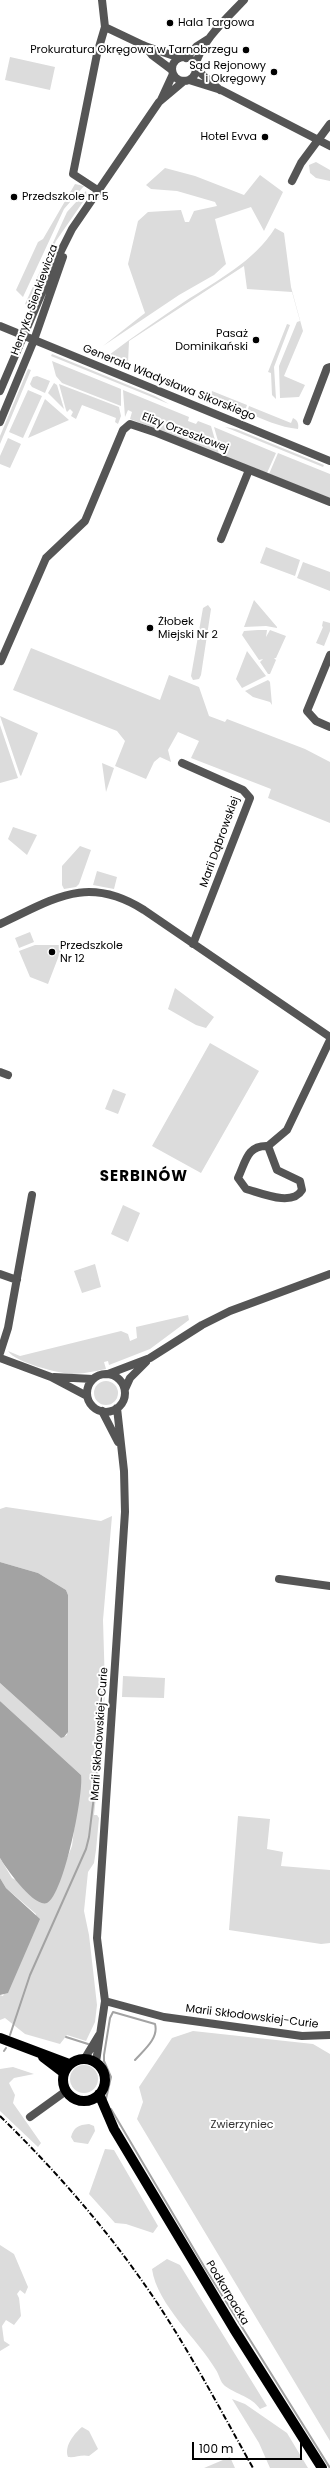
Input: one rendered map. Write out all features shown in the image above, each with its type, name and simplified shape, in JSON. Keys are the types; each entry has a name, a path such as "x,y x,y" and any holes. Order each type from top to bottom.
{"main road":[{"path":"0,2038 38,2053 67,2069"},
{"path":"85,2058 96,2062 103,2070 105,2080 95,2097 78,2100 66,2091 63,2081 67,2069 85,2058"},
{"name":"Podkarpacka","path":"95,2097 234,2329 322,2468"}],"street":[{"path":"99,191 74,174 97,54 105,27 102,0"},
{"path":"186,81 194,76 197,60 211,38 244,0"},
{"path":"105,27 145,46 192,61 196,68 221,90 318,142 330,146"},
{"path":"172,72 174,63 183,58 197,46 211,38"},
{"path":"145,46 152,55 172,72 177,79 221,90"},
{"name":"Henryka Sienkiewicza","path":"0,391 23,336 72,229 160,102 172,72"},
{"name":"Henryka Sienkiewicza","path":"160,102 186,81"},
{"path":"292,181 301,163 330,124"},
{"name":"Henryka Sienkiewicza","path":"0,422 34,340 72,229"},
{"name":"Generała Władysława Sikorskiego","path":"0,326 330,461"},
{"path":"306,421 327,368 330,367"},
{"name":"Elizy Orzeszkowej","path":"1,661 46,558 85,521 126,426 130,424 330,502"},
{"path":"221,539 250,470"},
{"path":"330,654 307,711 316,721 330,727"},
{"name":"Marii Dąbrowskiej","path":"182,763 243,790 250,798 193,944"},
{"path":"0,924 66,895 85,892 105,892 132,902 330,1037"},
{"path":"268,1146 277,1170 300,1181 302,1190 297,1196 286,1199 246,1189 240,1184 238,1178 253,1148 260,1145 268,1146 287,1130 330,1040"},
{"path":"0,1072 8,1075"},
{"path":"0,1353 8,1328 32,1195"},
{"path":"0,1274 16,1280"},
{"path":"52,1377 93,1379 108,1374 150,1358 202,1325 230,1311 330,1274"},
{"path":"0,1358 52,1377 87,1396 93,1406 102,1411 121,1448"},
{"path":"102,1411 118,1408 123,1402 124,1389 130,1378 150,1358"},
{"path":"108,1374 118,1378 124,1389"},
{"path":"87,1396 88,1388 93,1379"},
{"name":"Marii Skłodowskiej-Curie","path":"100,2032 105,2001 97,1938 121,1589 125,1499 118,1408"},
{"path":"279,1579 330,1586"},
{"name":"Marii Skłodowskiej-Curie","path":"105,2001 150,2014 302,2036 329,2036"},
{"path":"85,2058 100,2032"},
{"path":"96,2062 100,2032"},
{"path":"30,2117 66,2091"}],"green space":[{"path":"10,57 55,67 50,90 5,80"},
{"path":"316,162 330,170 330,181 316,178 310,173 309,165"},
{"path":"165,168 195,176 244,195 260,175 283,192 264,231 251,207 215,219 226,264 214,275 179,295 103,346 145,313 128,264 138,221 148,212 181,210 185,222 189,222 194,211 217,206 215,202 177,191 151,189 146,185"},
{"path":"75,184 84,186 64,209 23,297 16,290 38,242 43,239"},
{"path":"86,191 87,196 56,241 27,305 25,304 67,212"},
{"path":"275,228 284,233 291,287 303,331 284,376 305,385 299,397 280,398 279,366 297,322 300,321 292,292 247,289 244,266 129,341 128,363 109,355 184,302 234,270 257,251"},
{"path":"287,324 290,325 274,367 276,399 272,395 271,373 268,372"},
{"path":"52,354 155,396 169,404 51,356"},
{"path":"52,361 121,389 121,406 62,383 56,376"},
{"path":"28,369 31,370 0,444 0,436"},
{"path":"37,376 50,381 45,393 32,387 30,384 33,377"},
{"path":"54,383 57,385 64,409 48,393"},
{"path":"59,384 119,407 121,416 118,424 115,422 116,418 82,405 76,419 71,416 73,412 70,409 67,412 66,410"},
{"path":"28,390 42,396 23,438 9,432"},
{"path":"123,390 189,417 188,421 196,424 198,421 211,426 219,454 130,419 132,412 128,410 125,417"},
{"path":"212,391 247,405 245,411 211,395"},
{"path":"45,399 69,420 28,438"},
{"path":"249,406 291,423 293,418 298,423 298,429 278,425 253,415 247,412"},
{"path":"214,427 276,453 267,473 222,455"},
{"path":"225,427 236,429 324,465 323,467"},
{"path":"8,438 21,444 10,468 0,464 0,456"},
{"path":"278,453 330,474 330,498 269,474"},
{"path":"266,547 300,560 295,576 260,563"},
{"path":"303,562 330,572 330,591 297,578"},
{"path":"254,600 277,628 266,626 244,627"},
{"path":"208,605 211,609 201,675 199,679 193,680 191,676 203,608"},
{"path":"323,621 330,623 330,631 324,646 316,643 323,627"},
{"path":"267,630 266,637 270,630 286,636 276,658 274,658 276,660 270,674 268,674 260,662 263,659 259,660 242,635 244,631"},
{"path":"31,648 160,700 169,675 199,687 209,716 225,722 227,719 305,749 330,762 330,823 268,798 271,789 191,758 199,741 178,732 168,750 171,762 160,757 154,762 146,779 115,766 125,741 117,731 13,690"},
{"path":"247,651 266,676 242,688 236,679"},
{"path":"268,680 270,682 272,705 270,702 253,697 245,691"},
{"path":"0,716 38,733 21,776 20,775"},
{"path":"0,725 18,778 0,783"},
{"path":"102,763 114,768 106,792"},
{"path":"13,827 37,835 27,855 8,839"},
{"path":"80,846 91,850 79,884 76,887 64,889 62,885 62,866"},
{"path":"97,871 117,877 114,889 93,885"},
{"path":"30,932 34,942 19,948 15,938"},
{"path":"35,945 63,945 48,984 30,977 19,951"},
{"path":"175,988 214,1017 206,1028 196,1025 168,1009"},
{"path":"210,1043 259,1071 201,1173 152,1146"},
{"path":"113,1089 126,1094 118,1114 105,1109"},
{"path":"123,1205 140,1213 128,1242 111,1234"},
{"path":"95,1264 101,1287 82,1293 74,1271"},
{"path":"188,1315 189,1320 150,1349 109,1365 108,1361 104,1362 106,1369 80,1374 66,1373 19,1360 8,1351 20,1356 121,1331 128,1334 130,1341 137,1338 136,1327"},
{"path":"106,1381 114,1385 118,1393 114,1401 106,1405 98,1401 94,1393 98,1385"},
{"path":"6,1507 101,1521 112,1516 103,1620 105,1687 103,1731 94,1815 97,1815 99,1818 94,1863 88,1872 84,1911 89,1935 97,2005 95,2022 86,2041 67,2035 60,2044 25,2034 5,2018 0,2020 0,1995 3,1996 36,1914 6,1888 0,1878 0,1858 12,1878 51,1898 72,1846 81,1775 0,1701 0,1683 61,1738 67,1735 68,1595 66,1590 38,1573 0,1562 0,1509"},
{"path":"123,1676 165,1678 164,1698 122,1697"},
{"path":"238,1816 270,1819 267,1849 283,1852 281,1866 330,1870 330,1943 321,1944 229,1930"},
{"name":"Zwierzyniec","path":"193,2031 313,2044 330,2054 330,2441 137,2119 143,2102 139,2087 172,2038"},
{"path":"84,2065 94,2069 98,2079 94,2089 84,2093 74,2089 70,2079 74,2069"},
{"path":"13,2067 34,2074 14,2078 9,2083 15,2095 13,2103 41,2143 38,2147 0,2111 0,2069"},
{"path":"89,2124 94,2126 95,2131 88,2144 74,2142 71,2137 75,2129 79,2126"},
{"path":"105,2149 114,2150 158,2226 153,2233 126,2224 115,2223 89,2194"},
{"path":"0,2245 14,2254 28,2287 25,2294 20,2290 17,2294 19,2298 21,2316 14,2325 6,2320 2,2326 4,2341 10,2345 0,2351"},
{"path":"167,2259 180,2265 267,2406 260,2409 248,2398 223,2384 208,2358 170,2309 155,2282 152,2269"},
{"path":"232,2399 245,2404 287,2433 308,2468 270,2468 259,2443"},
{"path":"82,2427 89,2431 98,2449 89,2456 83,2455 68,2457 67,2449 73,2437"},
{"path":"230,2457 235,2468 204,2468"}],"shaded area":[{"path":"0,1562 38,1573 66,1590 68,1595 68,1732 64,1737 61,1738 0,1683"},
{"path":"0,1701 81,1775 79,1801 72,1843 60,1882 53,1896 47,1903 41,1903 28,1894 14,1878 0,1858"},
{"path":"0,1878 6,1888 40,1919 8,1993 0,1995"}],"waterway":[{"path":"10,2035 30,1975 86,1849 89,1837 98,1763"},
{"path":"106,2099 111,2077 104,2061 104,2055 110,2018 113,2012 155,2024 156,2029 153,2039 135,2060"},
{"path":"66,2037 88,2044"},
{"path":"111,2109 205,2268 330,2468"}],"railway":[{"path":"0,2116 38,2154 74,2194 108,2235 140,2278 171,2324 253,2468"}],"place":[{"name":"Hala Targowa","path":"170,23"},
{"name":"Prokuratura Okręgowa w Tarnobrzegu","path":"246,50"},
{"name":"Sąd Rejonowy i Okręgowy","path":"274,72"},
{"name":"Hotel Evva","path":"265,137"},
{"name":"Przedszkole nr 5","path":"14,197"},
{"name":"Pasaż Dominikański","path":"256,340"},
{"name":"Żłobek Miejski Nr 2","path":"150,628"},
{"name":"Przedszkole Nr 12","path":"52,952"}],"district":[{"name":"SERBINÓW","path":"144,1177"}]}
